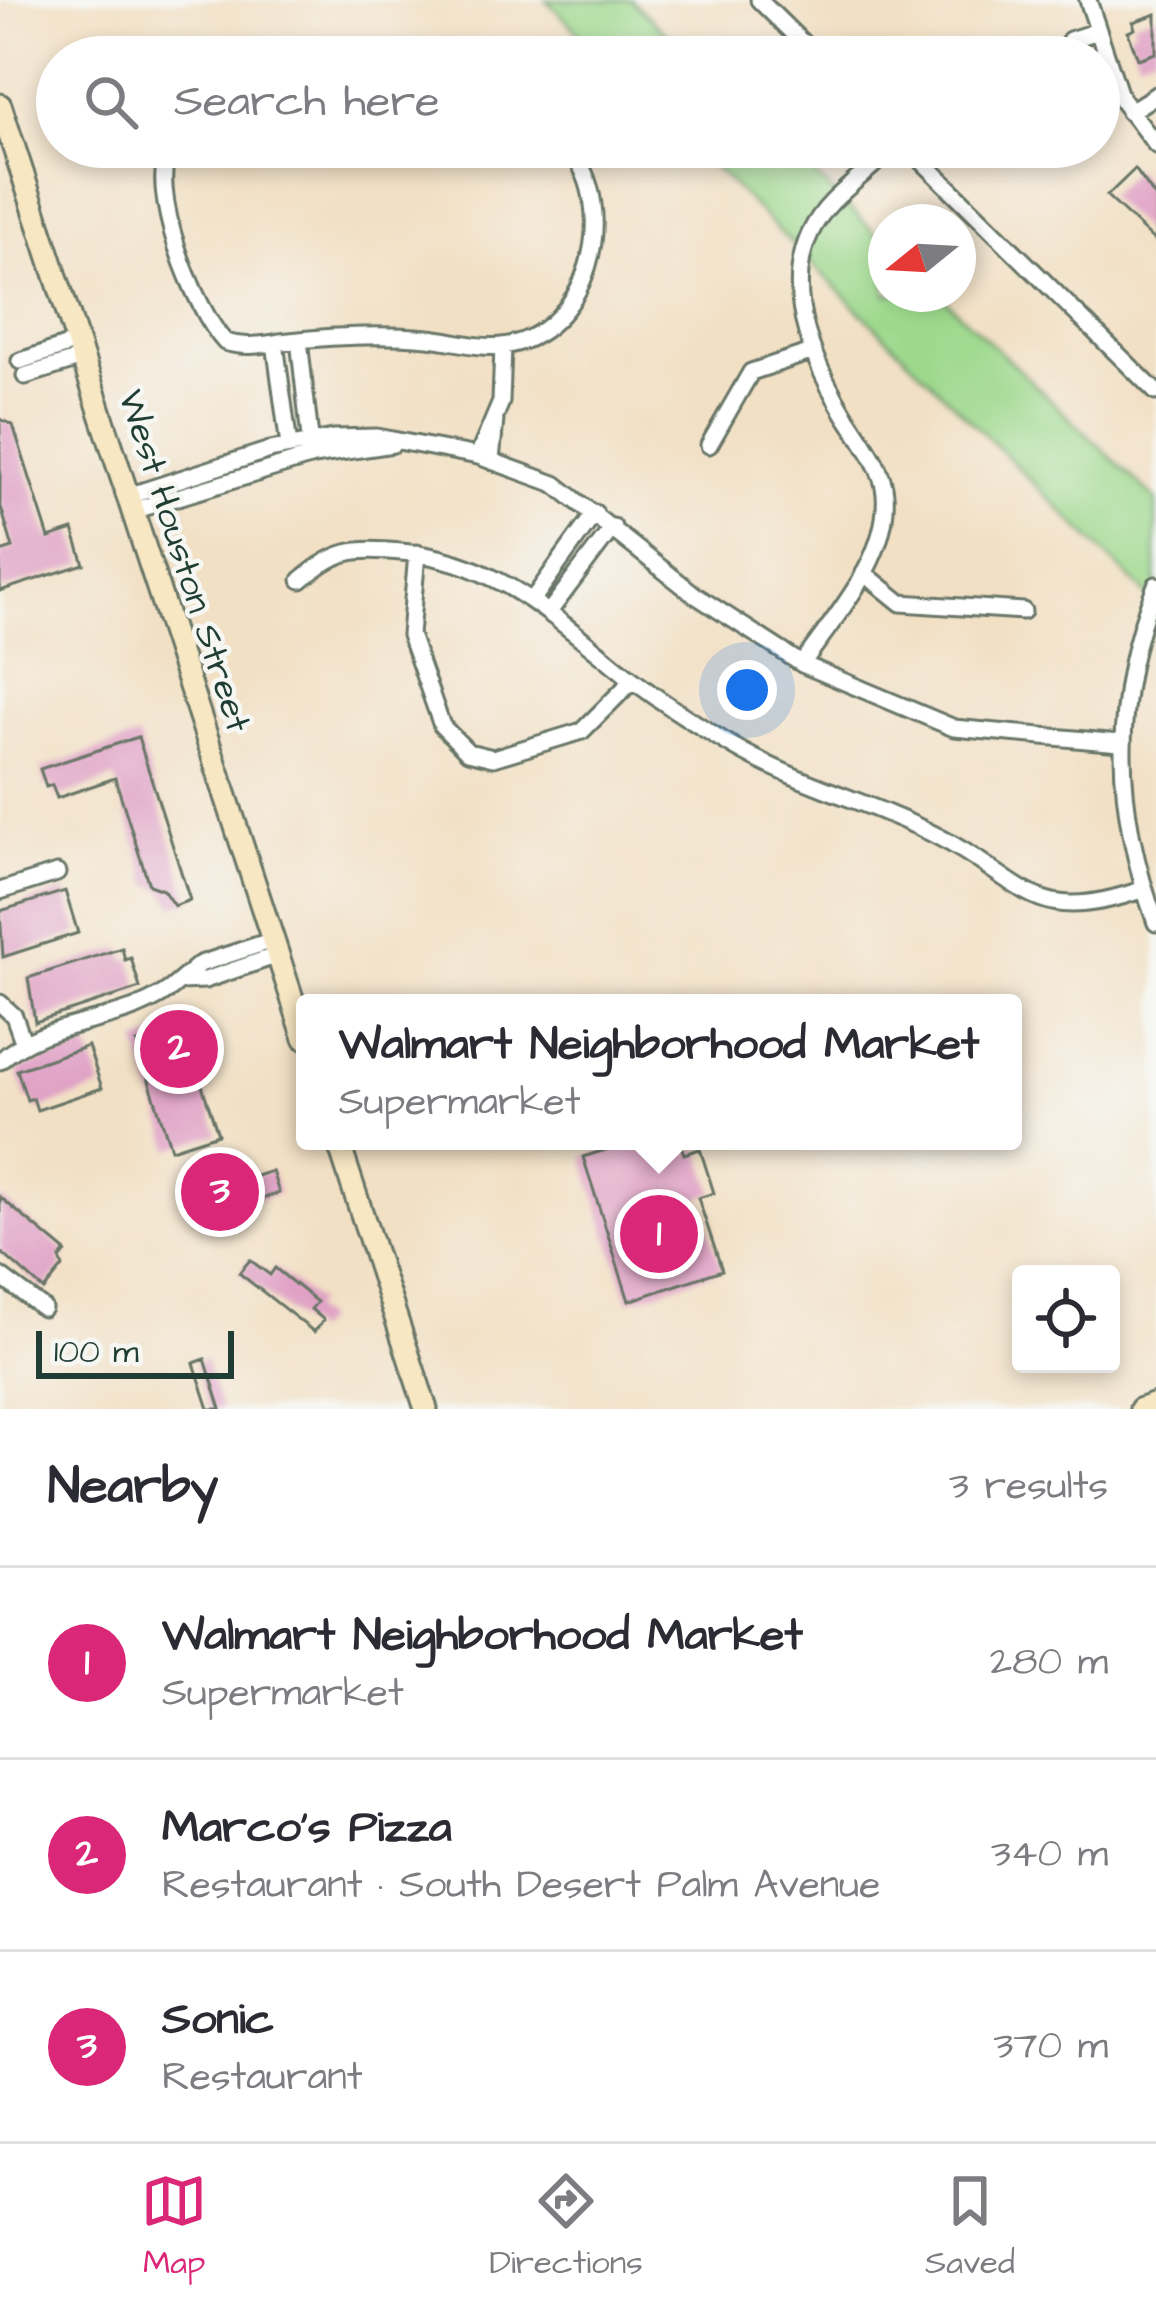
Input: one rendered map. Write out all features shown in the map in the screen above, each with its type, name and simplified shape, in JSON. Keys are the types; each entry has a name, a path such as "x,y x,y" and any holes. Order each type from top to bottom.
{"main road":[{"name":"West Houston Street","path":"0,105 296,1010"},
{"path":"341,1150 426,1409"}],"street":[{"path":"759,0 796,36"},
{"path":"1088,0 1100,36"},
{"path":"1082,36 1098,31"},
{"path":"1120,87 1130,112 1156,145"},
{"path":"1130,112 1156,95"},
{"path":"164,168 161,184 196,299 225,342 396,335 503,346 528,338 557,317 594,253 596,194 581,168"},
{"path":"802,664 864,573 880,531 882,480 811,352 800,316 807,242 830,204 870,168"},
{"path":"929,168 1156,392"},
{"path":"299,340 311,448"},
{"path":"275,343 289,446"},
{"path":"485,458 504,385 503,346"},
{"path":"22,369 80,350"},
{"path":"709,445 751,372 811,352"},
{"path":"283,413 305,410"},
{"path":"130,503 289,446 393,443 485,458 555,484 695,595 802,664 954,728 1120,742"},
{"path":"130,503 311,448"},
{"path":"533,598 595,513"},
{"path":"549,612 613,527"},
{"path":"301,580 329,556 369,550 417,553 473,567 533,598 632,680 743,752 799,781 940,837 1039,902 1094,902 1142,886"},
{"path":"417,553 410,635 442,726 468,752 493,758 582,731 632,680"},
{"path":"864,573 901,603 1023,611"},
{"path":"1156,585 1126,683 1120,742 1125,815 1156,923"},
{"path":"0,890 57,873"},
{"path":"0,1060 24,1044 148,1006 180,981 276,947"},
{"path":"0,1003 14,1016 24,1044"},
{"path":"0,1276 43,1308"}],"green space":[{"path":"546,0 631,0 669,36 582,36"},
{"path":"715,168 807,168 868,226 868,312 958,312 1156,500 1156,604"}],"building":[{"path":"1156,14 1156,53 1138,59 1128,32 1135,29 1133,22"},
{"path":"1135,169 1156,198 1156,242 1107,196"},
{"path":"0,419 13,425 49,538 73,530 84,564 0,591 0,552 13,548 0,504"},
{"path":"138,737 190,900 174,906 163,890 149,885 115,778 57,798 52,785 46,787 40,769"},
{"path":"65,891 78,933 3,957 0,911"},
{"path":"122,948 125,960 131,958 140,988 35,1022 28,978"},
{"path":"183,1028 218,1134 171,1149 137,1043"},
{"path":"88,1046 102,1088 37,1110 33,1098 27,1100 17,1070"},
{"path":"605,1150 682,1150 684,1154 700,1150 714,1193 698,1198 722,1270 629,1301 583,1157"},
{"path":"272,1171 279,1193 226,1211 219,1188"},
{"path":"0,1197 66,1252 60,1259 63,1267 44,1290 0,1251"},
{"path":"250,1260 270,1275 275,1268 317,1302 311,1309 324,1320 314,1332 239,1273"},
{"path":"205,1359 221,1409 209,1409 194,1363"}],"place":[{"name":"Marco's Pizza","path":"179,1049"},
{"name":"Sonic","path":"220,1192"},
{"name":"Walmart Neighborhood Market","path":"659,1234"}]}
